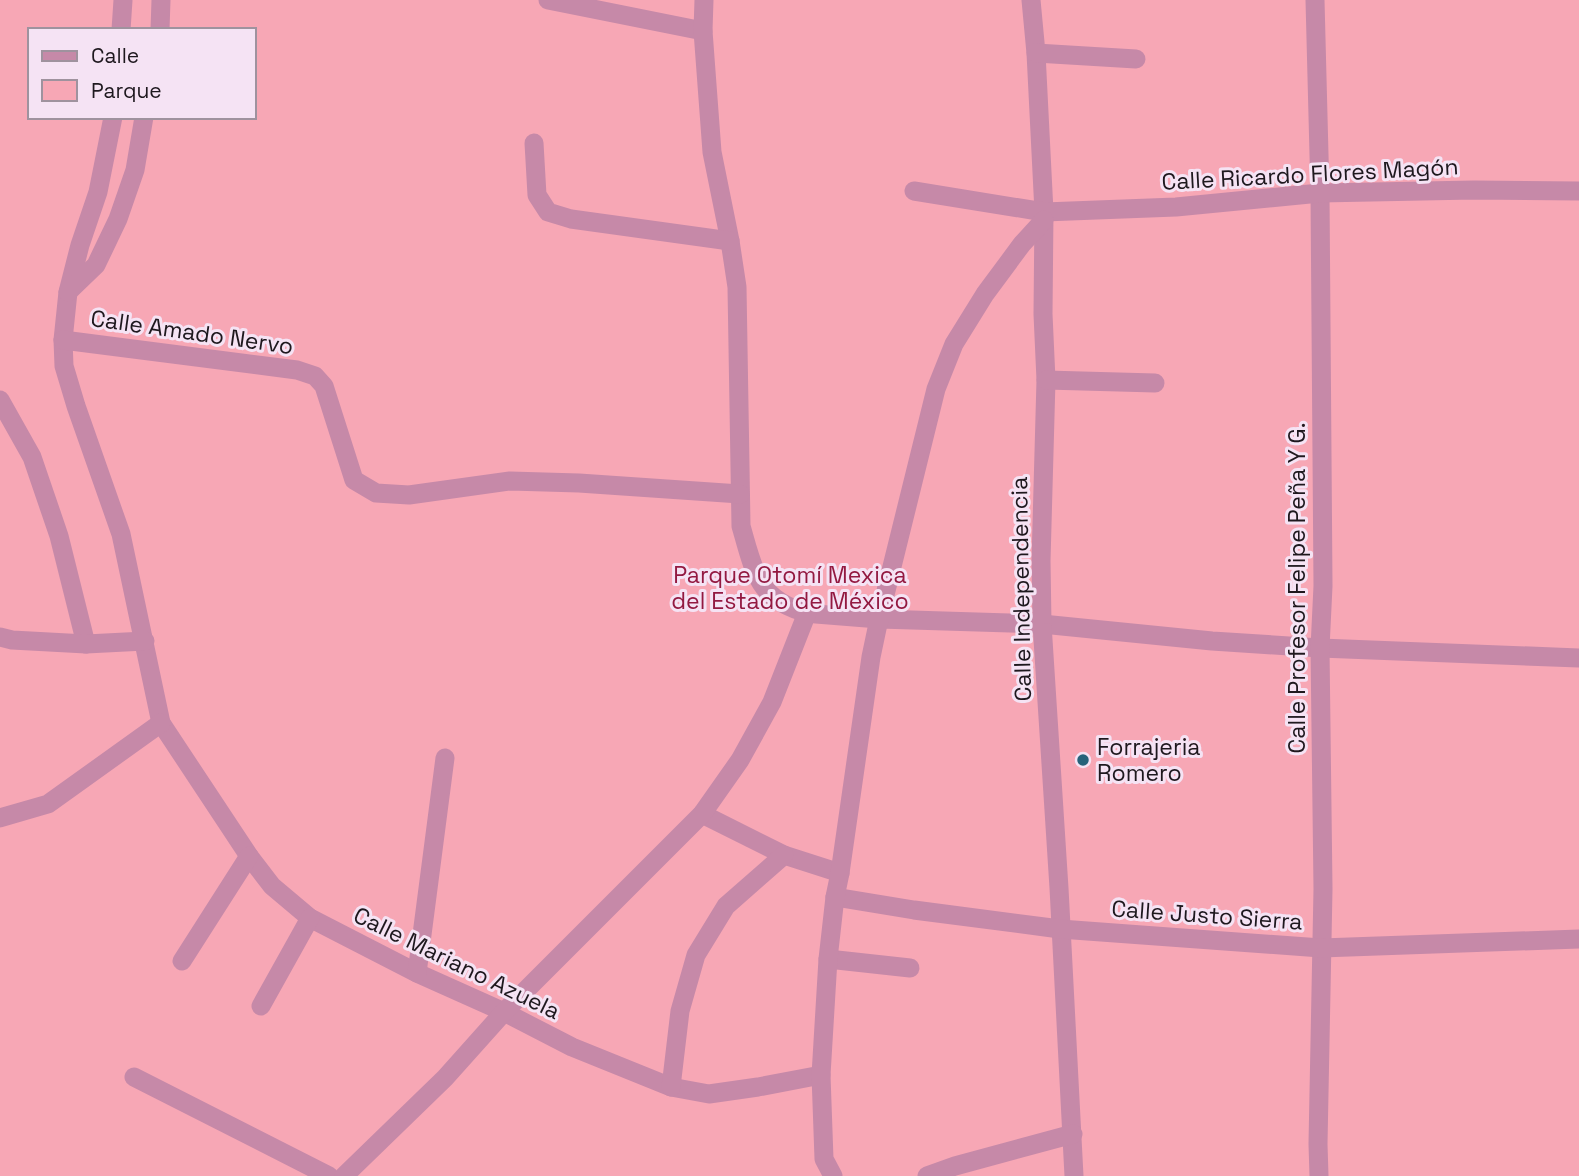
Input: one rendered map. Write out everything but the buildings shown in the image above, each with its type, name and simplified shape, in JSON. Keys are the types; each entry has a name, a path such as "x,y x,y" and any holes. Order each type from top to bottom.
{"street":[{"path":"121,28 123,0"},
{"path":"160,28 161,0"},
{"path":"548,0 703,32"},
{"path":"704,0 703,32 712,152 737,287 741,526 750,558 764,587 784,605 807,613 878,619 1042,624 1212,641 1576,664"},
{"name":"Calle Independencia","path":"1031,0 1044,216 1043,314 1046,380 1042,624 1074,1176"},
{"name":"Calle Profesor Felipe Peña Y G.","path":"1315,0 1320,193 1323,586 1320,648 1323,889 1319,1176"},
{"path":"1036,53 1136,59"},
{"path":"0,818 48,804 161,723 121,534 64,366 62,340 68,292 98,192 113,119"},
{"path":"68,292 96,265 118,219 135,170 144,119"},
{"path":"534,143 537,195 548,212 571,219 730,241"},
{"name":"Calle Ricardo Flores Magón","path":"914,191 1044,216 1320,193 1579,191"},
{"path":"833,1176 824,1159 821,1075 828,959 878,619 936,389 949,355 985,294 1044,216"},
{"name":"Calle Amado Nervo","path":"62,340 298,370 315,376 324,386 354,480 376,493 409,495 510,481 740,494"},
{"path":"1046,380 1155,383"},
{"path":"0,400 32,457 59,536 86,644"},
{"path":"344,1176 445,1078 504,1012 702,814 740,760 772,702 807,613"},
{"path":"0,637 86,644 145,641"},
{"name":"Calle Mariano Azuela","path":"161,723 249,856 272,886 310,918 572,1047 671,1087 709,1094 821,1075"},
{"path":"417,973 445,758"},
{"path":"702,814 784,855 840,873"},
{"path":"671,1087 681,1011 696,955 726,906 784,855"},
{"path":"182,961 249,856"},
{"name":"Calle Justo Sierra","path":"835,897 1060,929 1321,948 1579,939"},
{"path":"261,1006 310,918"},
{"path":"828,959 910,968"},
{"path":"134,1077 329,1176"},
{"path":"928,1176 1073,1134"}],"green space":[{"name":"Parque Otomí Mexica del Estado de México","path":"0,0 1579,0 1579,1176 0,1176"}],"place":[{"name":"Forrajeria Romero","path":"1083,760"}]}
